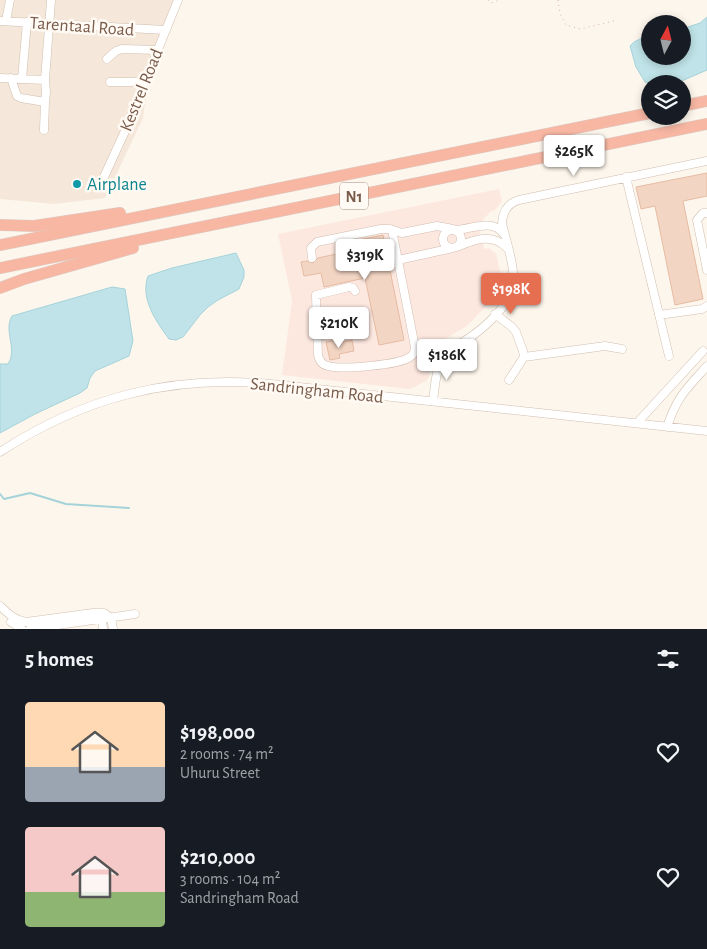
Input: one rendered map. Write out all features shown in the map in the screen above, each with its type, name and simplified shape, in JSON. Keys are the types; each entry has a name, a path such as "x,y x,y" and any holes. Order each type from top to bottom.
{"highway":[{"path":"691,104 707,101"},
{"name":"N1","path":"0,245 641,115"},
{"name":"N1","path":"0,268 707,124"},
{"path":"0,225 34,226 76,221 282,188"},
{"path":"0,288 58,268 273,212"}],"street":[{"path":"44,130 45,80 52,0"},
{"name":"Kestrel Road","path":"103,179 126,129 164,30 178,0"},
{"path":"0,3 9,2 3,21"},
{"name":"Tarentaal Road","path":"3,21 164,30"},
{"path":"22,79 27,22"},
{"path":"107,59 116,51 122,49 157,50"},
{"path":"0,83 0,78 45,80"},
{"path":"11,78 17,96 44,102"},
{"path":"110,82 146,80"},
{"path":"433,402 437,370 444,358 452,349 474,335 496,314 508,300 513,287 513,275 502,222 506,208 515,201 707,161"},
{"path":"626,177 669,356"},
{"path":"707,214 703,213 697,220 707,270"},
{"path":"456,247 447,246 443,237 446,231 490,225 499,229 504,234"},
{"path":"312,258 311,248 317,242 381,229 402,233 437,226 454,229 462,237 456,247"},
{"path":"355,290 349,287 316,295 318,355 320,361 328,366 371,367 411,357 415,347 392,230"},
{"path":"398,260 490,238 507,248"},
{"path":"659,315 702,309 707,306"},
{"path":"496,314 516,332 523,351 524,357 510,380"},
{"path":"524,357 605,346 622,349"},
{"path":"637,423 703,351"},
{"path":"667,427 674,406 707,366"},
{"name":"Sandringham Road","path":"0,452 36,430 78,410 133,392 171,385 211,382 251,382 707,431"},
{"path":"0,606 13,618 26,622 104,613 111,618 113,629"},
{"path":"0,612 22,629"},
{"path":"93,613 102,619"},
{"path":"30,629 135,614"},
{"path":"102,619 103,629"}],"path":[{"path":"488,0 491,3 500,0"},
{"path":"558,0 560,14 566,25 580,29 614,21"}],"shaded area":[{"path":"0,0 178,0 165,30 147,88 143,118 105,198 54,204 0,199"},
{"path":"499,189 502,201 482,221 477,222 484,249 489,248 496,254 502,280 501,288 467,326 445,339 435,349 431,358 429,377 426,381 410,389 282,375 292,301 278,234"}],"water":[{"path":"707,17 707,70 691,77 691,75 641,75 636,67 630,46 634,42 641,38 641,65 691,65 691,26 700,23"},
{"path":"236,253 244,270 244,277 239,289 208,307 183,337 176,340 169,339 159,325 148,301 146,285 148,276 172,268"},
{"path":"112,287 125,289 133,341 129,356 95,371 90,378 87,388 80,393 0,433 0,364 8,364 11,358 9,328 12,316"}],"building":[{"path":"707,173 707,196 683,201 703,299 675,305 655,206 641,209 636,187"},
{"path":"383,235 404,340 379,345 365,278 324,287 321,273 304,276 301,262 313,263 318,258 345,252 343,243"},
{"path":"338,340 339,343 352,340 354,351 339,354 340,358 330,360 326,342"}],"waterway":[{"path":"0,494 4,499 30,493 66,504 129,508"}],"place":[{"name":"Airplane","path":"77,184"}]}
